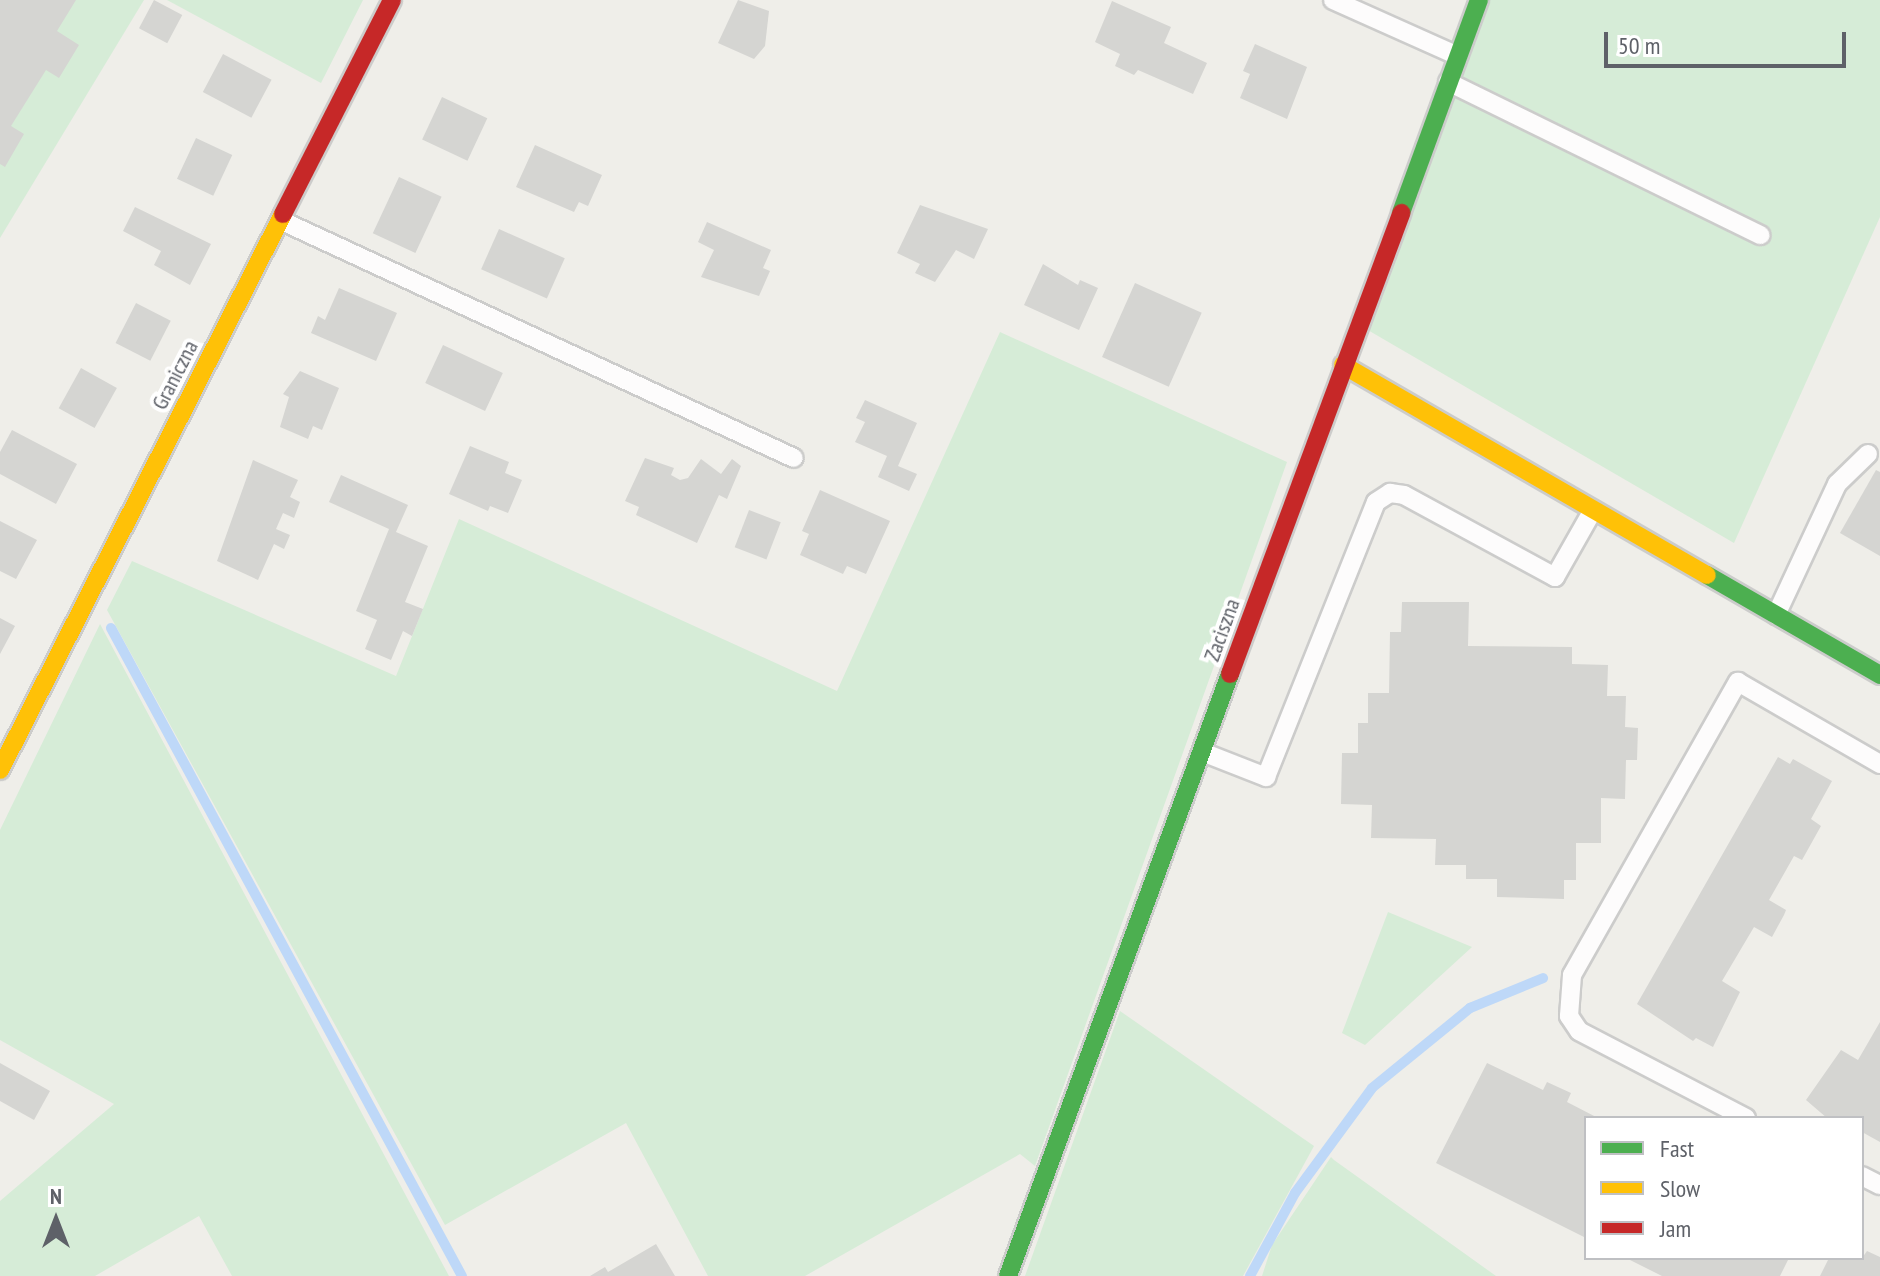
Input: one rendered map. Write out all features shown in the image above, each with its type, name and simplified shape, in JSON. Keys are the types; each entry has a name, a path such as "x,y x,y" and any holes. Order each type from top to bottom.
{"street":[{"name":"Graniczna","path":"0,770 392,0"},
{"name":"Zaciszna","path":"1008,1276 1479,0"},
{"path":"1343,365 1880,675"}],"lane":[{"path":"1333,0 1458,56"},
{"path":"1448,82 1761,235"},
{"path":"280,220 794,458"},
{"path":"1776,615 1837,484 1868,454"},
{"path":"1202,752 1266,777 1376,502 1390,493 1404,495 1555,577 1593,510"},
{"path":"1742,1116 1579,1031 1569,1016 1572,975 1738,682 1880,764"}],"green space":[{"path":"0,0 144,0 0,238"},
{"path":"167,0 363,0 321,83"},
{"path":"1488,0 1880,0 1880,217 1734,543 1366,329"},
{"path":"1000,332 1287,462 1035,1166 1020,1154 805,1276 708,1276 626,1123 445,1225 107,610 132,561 396,676 459,519 837,691"},
{"path":"100,624 449,1276 232,1276 199,1216 95,1276 0,1276 0,1201 114,1104 0,1040 0,830"},
{"path":"1388,912 1472,947 1365,1045 1342,1033"},
{"path":"1120,1011 1314,1146 1243,1276 1025,1276"},
{"path":"1331,1157 1496,1276 1262,1276 1272,1245"}],"building":[{"path":"0,0 76,0 57,31 79,45 59,78 46,70 11,126 24,134 5,167 0,164"},
{"path":"154,0 182,15 167,43 139,28"},
{"path":"738,0 769,11 765,46 754,59 718,43"},
{"path":"1112,1 1171,27 1164,43 1207,63 1193,94 1138,70 1134,75 1115,66 1120,54 1095,42"},
{"path":"1255,44 1307,67 1287,119 1240,98 1250,74 1243,71"},
{"path":"223,54 272,80 251,118 203,92"},
{"path":"442,97 487,118 467,161 422,140"},
{"path":"196,138 232,155 213,196 177,179"},
{"path":"535,145 602,175 588,206 579,202 574,212 516,187"},
{"path":"399,177 442,197 415,253 373,233"},
{"path":"920,205 988,229 974,259 956,250 935,282 915,273 920,264 897,253"},
{"path":"135,207 211,244 190,285 154,265 161,251 123,231"},
{"path":"707,222 771,250 763,268 770,271 759,296 701,277 714,250 698,242"},
{"path":"499,229 565,258 547,298 481,269"},
{"path":"1043,264 1078,285 1080,280 1098,288 1079,330 1024,305"},
{"path":"1135,283 1202,313 1169,387 1102,357"},
{"path":"339,288 397,313 376,361 311,333 318,316 325,320"},
{"path":"136,303 171,321 150,361 116,343"},
{"path":"443,345 503,373 485,411 425,383"},
{"path":"81,368 117,388 95,428 59,408"},
{"path":"300,371 339,388 322,430 313,426 308,439 280,427 289,397 283,394"},
{"path":"865,400 917,423 898,466 917,474 909,491 878,477 887,456 855,442 865,422 856,418"},
{"path":"12,430 77,464 56,504 0,474 0,452"},
{"path":"470,446 509,462 505,473 522,480 508,513 490,506 488,511 449,494"},
{"path":"645,458 674,468 671,475 680,480 688,478 701,459 721,474 732,459 741,466 727,499 719,495 697,543 636,515 639,507 625,501"},
{"path":"253,460 298,480 290,497 300,502 294,518 283,513 276,529 290,535 284,549 274,544 258,580 217,561"},
{"path":"1876,470 1880,472 1880,556 1840,533"},
{"path":"341,475 408,505 396,532 428,546 405,602 423,609 412,636 403,631 391,660 365,649 377,620 356,611 389,529 329,502"},
{"path":"820,490 890,521 866,574 847,566 843,574 800,555 809,534 802,531"},
{"path":"749,510 781,522 766,560 735,547"},
{"path":"0,521 37,540 16,579 0,571"},
{"path":"1402,602 1469,602 1468,646 1572,647 1572,664 1608,665 1607,696 1626,696 1625,727 1638,728 1637,760 1626,760 1625,799 1601,798 1601,843 1576,843 1576,880 1564,880 1564,899 1497,897 1497,879 1466,879 1466,865 1435,865 1436,839 1371,838 1372,805 1341,804 1342,753 1358,753 1358,723 1368,723 1368,693 1389,693 1390,632 1401,632"},
{"path":"0,618 15,626 0,654"},
{"path":"1778,757 1790,764 1793,759 1832,781 1811,819 1821,826 1802,860 1794,856 1769,900 1786,910 1772,937 1754,927 1722,981 1740,992 1713,1047 1696,1038 1693,1041 1637,1004"},
{"path":"1880,1022 1880,1142 1864,1133 1864,1116 1825,1116 1806,1100 1841,1050 1858,1060"},
{"path":"0,1063 50,1091 34,1120 0,1101"},
{"path":"1487,1063 1543,1090 1547,1082 1571,1093 1567,1102 1594,1116 1584,1116 1584,1237 1436,1163"},
{"path":"656,1244 675,1276 590,1276 605,1267 608,1272"},
{"path":"1867,1251 1880,1257 1880,1276 1820,1276 1828,1260 1864,1260"},
{"path":"1630,1260 1788,1260 1780,1276 1662,1276"}],"waterway":[{"path":"111,628 462,1276"},
{"path":"1250,1276 1295,1193 1372,1088 1470,1008 1543,978"}],"traffic: fast":[{"path":"1401,213 1479,0"},
{"path":"1707,575 1880,675"},
{"path":"1008,1276 1230,674"}],"traffic: slow":[{"path":"0,770 283,214"},
{"path":"1343,365 1707,575"}],"traffic: jam":[{"path":"283,214 392,0"},
{"path":"1230,674 1401,213"}]}
